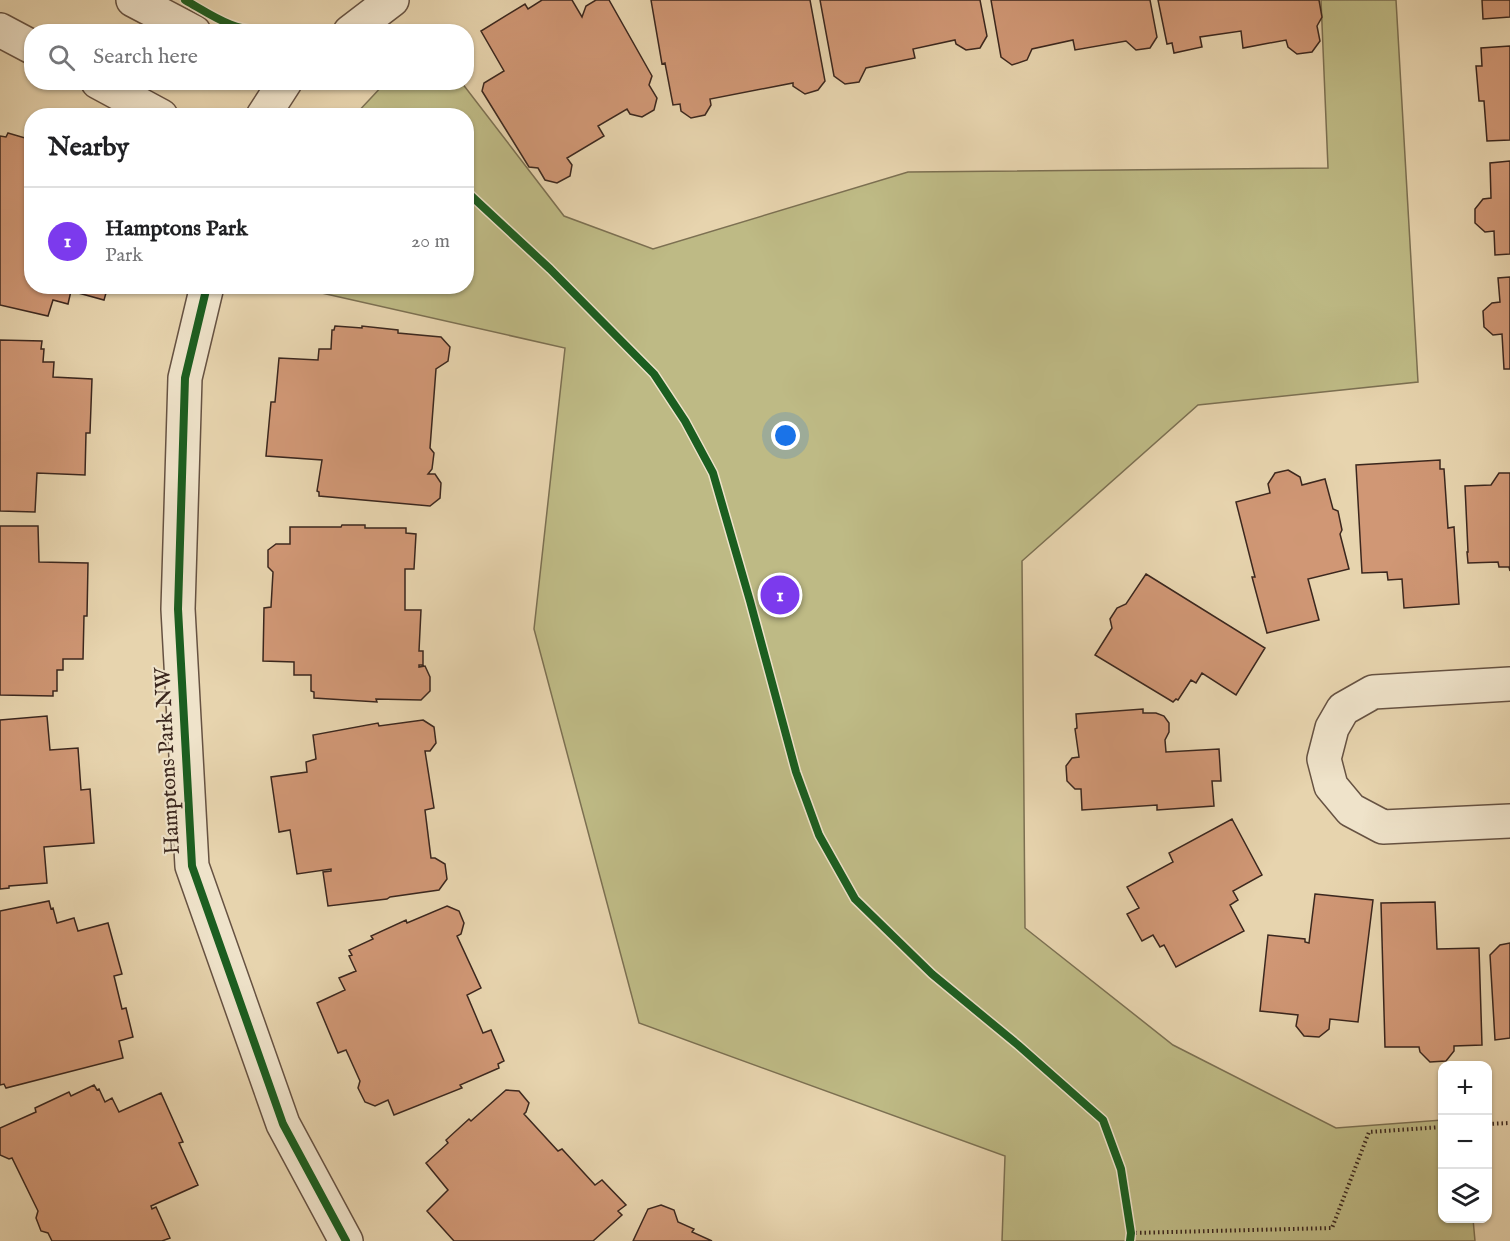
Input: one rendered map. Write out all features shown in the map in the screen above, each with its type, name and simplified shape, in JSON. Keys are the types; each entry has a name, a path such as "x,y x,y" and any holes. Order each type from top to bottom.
{"street":[{"path":"133,0 179,24"},
{"path":"360,24 392,0"},
{"path":"0,30 24,43"},
{"path":"113,90 145,108"},
{"path":"267,108 280,90"},
{"name":"Hamptons Park NW","path":"205,294 185,378 178,609 192,866 283,1124 346,1241"},
{"path":"1510,684 1373,692 1343,709 1332,728 1324,759 1331,786 1351,810 1383,826 1510,820"}],"path":[{"path":"1492,1124 1510,1123"},
{"path":"1129,1222 1131,1237 1332,1228 1369,1132 1438,1127"}],"shaded area":[{"path":"1321,0 1396,0 1418,382 1198,405 1022,561 1025,928 1173,1045 1336,1128 1438,1120 1438,1223 1473,1223 1475,1241 1002,1241 1005,1156 639,1023 534,629 565,348 326,294 474,294 474,108 362,108 378,90 467,90 564,216 653,249 908,172 1328,168"}],"building":[{"path":"542,0 572,0 582,17 586,6 596,0 609,0 652,76 649,85 657,98 654,110 642,117 630,114 627,109 598,126 604,136 567,158 572,165 570,176 557,183 545,180 538,168 529,167 482,91 484,83 504,71 481,31 525,4 528,9"},
{"path":"651,0 810,0 825,81 818,90 805,94 793,86 793,83 710,99 711,105 705,115 691,118 681,111 680,104 673,105 665,63 662,64"},
{"path":"820,0 980,0 987,36 980,48 966,50 956,44 955,40 913,49 915,58 866,68 859,82 845,84 834,76"},
{"path":"991,0 1150,0 1157,37 1150,48 1136,50 1126,41 1075,50 1073,40 1032,49 1027,60 1012,65 1001,57"},
{"path":"1158,0 1319,0 1322,17 1317,26 1320,41 1312,52 1297,54 1288,47 1286,40 1243,48 1241,31 1200,37 1202,47 1174,53 1172,43 1167,44"},
{"path":"1482,0 1510,0 1510,17 1483,19"},
{"path":"1510,46 1510,140 1487,141 1484,101 1479,101 1476,66 1482,66 1481,48"},
{"path":"8,133 24,138 24,294 70,294 68,304 53,300 48,316 0,305 0,136 6,137"},
{"path":"1510,161 1510,254 1495,255 1494,231 1485,232 1475,223 1475,209 1483,199 1491,198 1490,163"},
{"path":"1510,277 1510,369 1504,369 1502,334 1493,335 1484,327 1483,311 1492,303 1500,302 1498,278"},
{"path":"82,294 106,294 104,300"},
{"path":"335,326 362,328 362,326 398,330 398,333 441,337 450,347 448,361 436,369 430,448 434,453 432,469 428,474 435,474 441,483 440,498 430,506 319,496 317,491 322,460 266,456 271,402 275,402 279,358 318,360 319,349 331,349 332,330"},
{"path":"0,340 42,341 43,362 54,362 53,377 92,379 90,433 86,433 85,475 37,473 35,512 0,511"},
{"path":"1440,460 1440,469 1444,469 1448,528 1454,527 1459,604 1404,608 1402,579 1388,580 1387,572 1362,573 1356,465"},
{"path":"1288,470 1300,477 1302,485 1325,479 1333,509 1338,511 1342,530 1340,534 1349,569 1308,579 1319,620 1267,633 1236,502 1270,493 1268,484 1275,473"},
{"path":"1499,473 1510,473 1510,571 1509,567 1499,567 1498,562 1468,563 1465,486 1491,485"},
{"path":"342,525 365,525 365,528 406,528 406,533 416,534 414,569 405,569 405,610 421,610 419,651 423,651 423,665 419,667 425,666 430,677 430,691 421,700 376,699 377,702 314,698 314,692 311,691 311,675 294,675 294,662 263,661 264,608 271,607 273,572 268,567 268,550 276,544 290,544 290,527 341,527"},
{"path":"0,526 38,526 39,562 88,563 83,659 63,659 63,670 57,670 57,691 53,691 53,696 0,695"},
{"path":"1146,574 1265,648 1236,695 1202,673 1196,683 1191,680 1178,700 1173,702 1095,655 1112,628 1110,619 1117,608 1126,604"},
{"path":"1143,709 1143,713 1156,713 1164,716 1169,723 1169,732 1165,740 1166,752 1219,749 1221,781 1212,781 1214,806 1157,810 1157,805 1082,810 1081,789 1075,789 1067,781 1066,766 1072,758 1079,757 1075,729 1077,728 1076,714"},
{"path":"47,716 50,750 78,748 81,790 90,789 94,843 44,847 47,883 9,886 9,888 0,889 0,720"},
{"path":"423,720 434,727 436,743 430,751 425,751 434,808 425,810 431,858 445,864 447,879 439,890 328,906 323,872 331,871 331,869 297,874 290,830 279,832 271,777 307,772 306,762 316,759 313,735 378,723 379,726"},
{"path":"1232,819 1262,875 1233,891 1238,900 1230,905 1244,931 1176,967 1164,945 1160,947 1153,935 1142,941 1127,914 1139,908 1127,887 1173,862 1169,853"},
{"path":"1315,894 1373,900 1358,1022 1330,1019 1329,1029 1319,1037 1304,1036 1296,1026 1298,1015 1260,1011 1268,935 1305,939 1305,942 1309,943"},
{"path":"49,901 57,923 74,918 78,931 108,923 122,974 114,976 122,1009 126,1008 133,1037 119,1041 123,1058 6,1088 4,1084 0,1085 0,911"},
{"path":"1435,902 1437,949 1479,948 1482,1045 1454,1046 1454,1051 1446,1061 1430,1062 1420,1052 1419,1047 1385,1047 1381,903"},
{"path":"447,906 459,911 464,923 461,934 457,936 481,988 467,995 483,1033 491,1030 504,1061 498,1064 499,1068 460,1085 462,1088 394,1115 388,1100 375,1106 365,1102 358,1088 360,1081 346,1050 338,1053 317,1003 345,990 339,978 356,971 349,956 352,955 349,950 373,939 371,936 406,920 407,923"},
{"path":"1510,943 1510,1038 1495,1040 1490,955 1500,945"},
{"path":"94,1085 97,1090 99,1089 105,1102 112,1098 119,1112 161,1093 183,1142 179,1143 198,1185 151,1206 152,1209 156,1207 170,1238 162,1241 52,1241 48,1233 41,1231 36,1218 38,1211 12,1158 0,1155 0,1128 36,1112 35,1108 69,1092 71,1096"},
{"path":"506,1090 519,1091 529,1103 524,1114 558,1151 562,1149 595,1185 602,1180 626,1205 618,1211 622,1215 593,1241 454,1241 427,1211 448,1190 426,1163 469,1119 471,1121"},
{"path":"661,1205 674,1210 678,1222 694,1229 692,1232 712,1241 633,1241 648,1209"}],"cycle path":[{"path":"185,0 230,24"},
{"path":"474,198 550,269 654,374 685,421 713,473 796,772 819,835 855,899 932,974 1018,1045 1103,1120 1121,1169 1131,1233 1130,1241"},
{"path":"205,294 185,378 178,609 192,866 283,1124 346,1241"}],"place":[{"name":"Hamptons Park","path":"780,595"}]}
